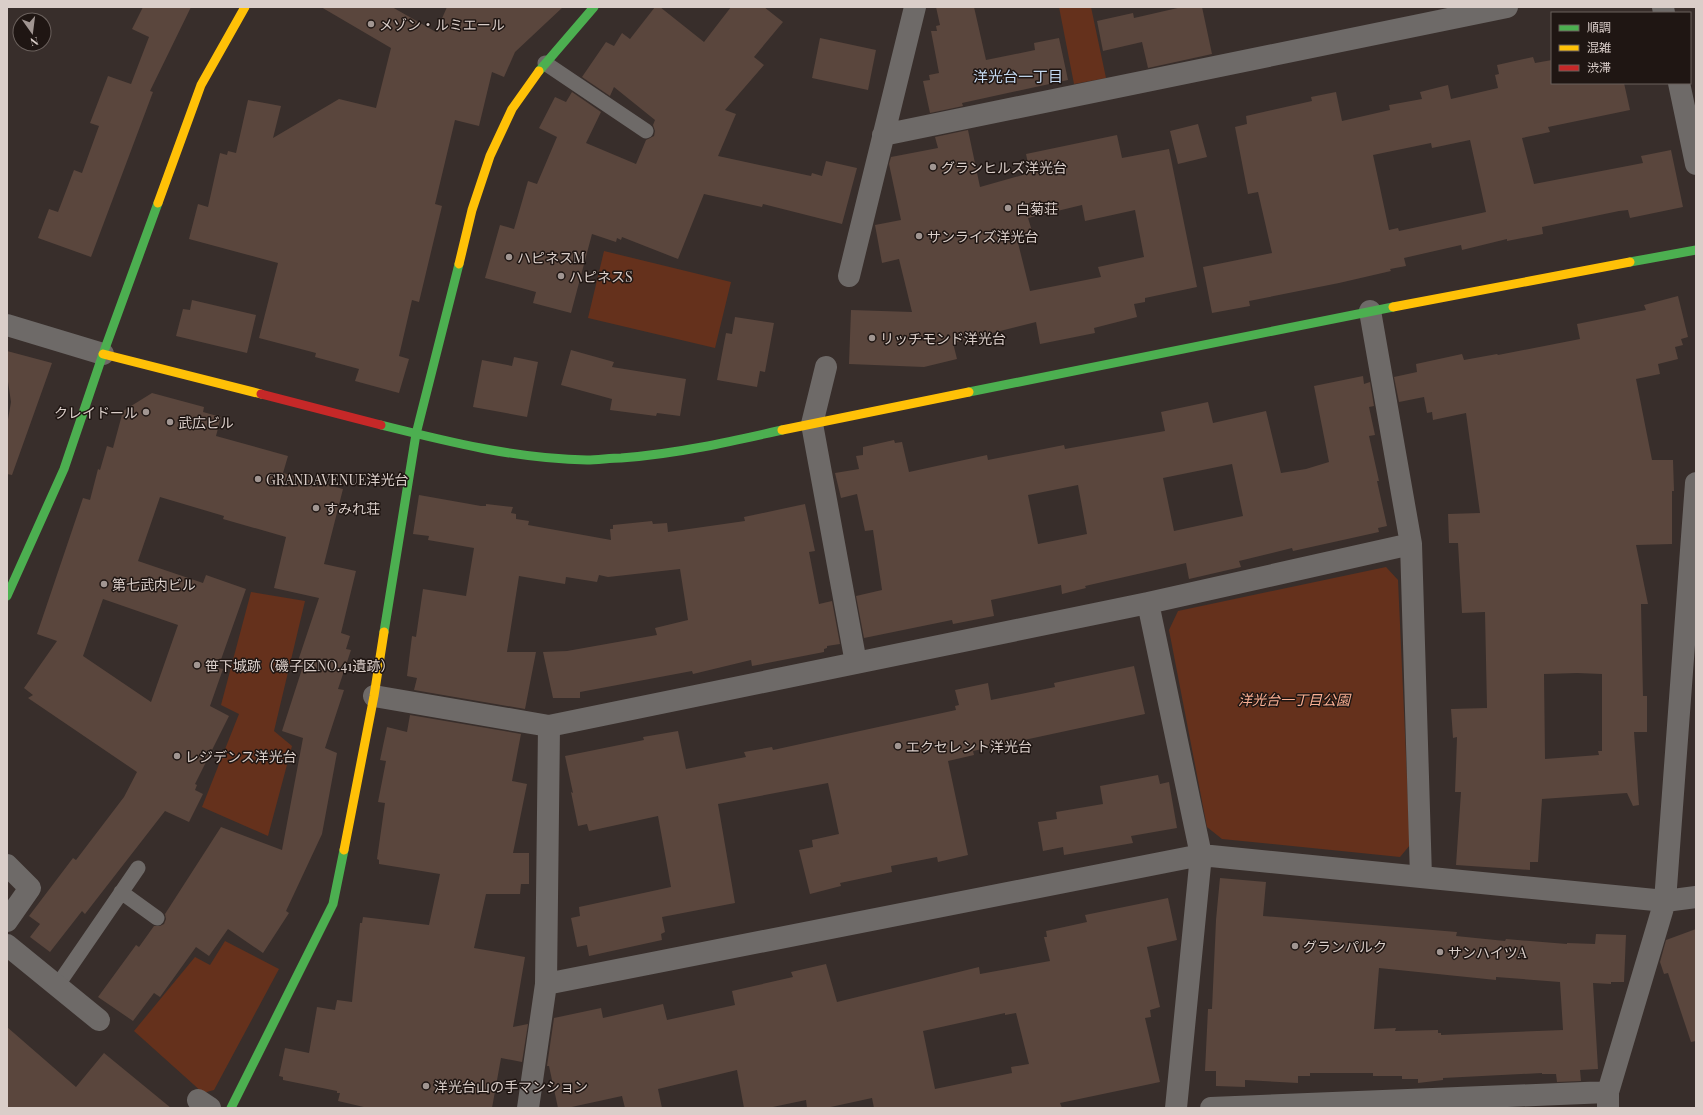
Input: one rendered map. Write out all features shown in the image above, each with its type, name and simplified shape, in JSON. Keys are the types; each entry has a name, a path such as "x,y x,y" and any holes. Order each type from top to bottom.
{"street":[{"path":"231,1108 333,904 374,696 416,434 472,210 490,156 512,109 545,63 594,7"},
{"path":"849,276 915,7"},
{"path":"883,135 1507,7"},
{"path":"7,596 64,469 103,354 201,85 238,9"},
{"path":"1679,84 1696,164"},
{"path":"7,325 103,354 416,434 499,452 545,458 589,460 643,456 700,448 812,424 1370,312 1696,250"},
{"path":"1370,312 1411,544 1421,878"},
{"path":"826,367 812,424 856,663"},
{"path":"1211,1108 1608,1100 1665,902 1696,483"},
{"path":"374,696 550,726 1148,603 1411,544"},
{"path":"1148,603 1200,855 1176,1108"},
{"path":"528,1108 546,984 550,726"},
{"path":"546,984 1200,855 1665,902 1696,897"},
{"path":"7,865 30,888 7,921"},
{"path":"7,945 99,1020"}],"lane":[{"path":"545,63 646,130"},
{"path":"57,986 138,868"},
{"path":"121,892 158,918"}],"green space":[{"path":"1059,7 1091,7 1106,78 1074,84"},
{"path":"604,251 731,282 715,348 588,318"},
{"name":"洋光台一丁目公園","path":"1386,567 1398,580 1410,845 1400,857 1222,839 1207,827 1169,630 1178,611"},
{"path":"251,592 305,601 274,731 292,746 268,836 202,807 239,714 221,705"},
{"path":"225,941 279,969 214,1090 203,1093 134,1031 195,957 210,965"}],"building":[{"path":"143,7 191,7 150,91 153,92 91,257 38,238 49,209 58,212 74,170 82,173 99,126 90,123 108,76 131,84 149,37 132,29"},
{"path":"321,7 392,7 436,32 447,7 563,7 515,52 504,77 492,72 479,126 455,120 435,204 442,206 419,302 412,300 399,356 409,359 399,393 355,381 359,369 315,357 316,353 259,338 278,263 189,239 198,204 208,207 220,153 227,155 228,151 236,153 248,100 281,106 273,138 339,99 376,108 391,48"},
{"path":"655,7 660,7 704,42 731,7 764,7 783,22 754,57 764,65 725,110 736,114 718,156 811,176 812,173 822,176 826,161 857,168 842,224 763,204 762,207 704,194 678,259 622,237 621,240 617,238 616,242 592,234 571,313 533,303 536,292 485,278 500,225 514,229 528,181 537,184 557,137 539,128 555,97 566,102 572,92 601,112 586,143 636,164 646,140 654,136 655,131 653,125 655,120 614,87 610,96 582,77 606,42 614,46 622,33 630,39"},
{"path":"936,7 974,7 986,60 1035,50 1034,43 1059,38 1068,80 962,103 963,106 930,113 923,81 930,80 929,75 939,73 931,31 937,31 936,26 940,25"},
{"path":"1182,7 1202,7 1212,54 1148,68 1142,42 1103,51 1097,21 1133,13 1134,18"},
{"path":"820,38 876,50 868,90 812,78"},
{"path":"1533,57 1535,63 1551,60 1551,84 1624,84 1630,110 1548,127 1550,132 1522,138 1534,184 1643,163 1641,156 1671,150 1683,207 1630,218 1628,210 1619,211 1542,227 1543,234 1507,241 1507,239 1462,250 1461,245 1404,258 1406,266 1390,269 1391,271 1249,301 1250,306 1212,313 1203,267 1272,253 1258,192 1248,194 1235,127 1247,124 1246,116 1312,101 1311,97 1336,92 1342,121 1390,110 1389,105 1422,99 1420,92 1448,85 1451,99 1498,88 1495,75 1499,74 1497,65","holes":["1470,140 1486,212 1399,231 1398,228 1389,230 1373,155 1431,143 1432,148"]},
{"path":"1198,124 1207,157 1178,164 1170,131"},
{"path":"968,130 980,187 1030,173 1026,154 1117,135 1122,158 1169,149 1197,287 1145,298 1145,302 1134,304 1137,317 1094,328 1095,333 1040,344 1036,322 953,343 957,359 924,367 849,364 851,310 912,312 899,259 882,263 875,225 901,220 889,164 891,157 938,148 935,137","holes":["1082,205 1085,221 1135,210 1144,257 1098,267 1101,277 1030,291 1016,235 1032,231 1028,218"]},
{"path":"1678,296 1688,337 1681,339 1683,345 1675,347 1678,359 1658,364 1660,374 1636,379 1652,460 1673,460 1674,491 1672,491 1672,544 1636,545 1648,604 1641,604 1643,696 1647,696 1647,732 1634,732 1639,805 1633,806 1627,793 1542,799 1538,862 1530,862 1530,870 1456,865 1461,792 1455,792 1457,737 1453,738 1451,709 1487,708 1485,612 1462,613 1458,543 1449,543 1448,514 1480,513 1466,413 1433,420 1432,412 1427,413 1424,397 1399,402 1394,377 1417,372 1416,364 1462,354 1464,360 1580,339 1577,324 1646,310 1644,305","holes":["1544,674 1602,674 1602,751 1598,751 1599,755 1545,759"]},
{"path":"192,300 256,315 247,353 176,336 183,309 190,310"},
{"path":"735,317 774,323 765,372 760,371 757,387 717,380 726,333 732,334"},
{"path":"571,350 614,362 612,367 686,379 680,416 657,413 656,416 610,410 612,399 561,385"},
{"path":"7,351 52,363 12,475 7,474 7,425 11,402 7,375"},
{"path":"514,357 538,362 527,417 473,407 482,360 512,366"},
{"path":"1363,376 1364,384 1370,382 1374,406 1369,407 1375,435 1369,436 1387,526 1378,528 1379,532 1293,551 1292,548 1239,561 1241,567 1189,579 1186,563 1085,586 1086,588 1062,594 1061,585 991,600 994,616 953,624 952,620 864,638 856,596 882,590 873,530 865,531 857,494 841,498 835,473 859,469 856,456 863,455 863,447 894,440 895,443 902,442 909,472 987,455 988,460 1064,445 1065,449 1165,431 1161,412 1208,402 1213,423 1266,411 1281,473 1306,469 1329,462 1314,386","holes":["1232,464 1243,516 1174,531 1163,478","1078,485 1087,534 1038,544 1028,495"]},
{"path":"152,393 204,407 203,412 221,417 216,436 288,456 283,473 343,489 324,564 356,571 341,633 350,636 346,649 351,650 338,689 344,690 325,748 337,753 322,834 286,911 289,913 263,953 228,929 209,956 196,947 160,997 154,993 133,1021 98,997 136,945 139,947 154,926 164,924 166,919 165,914 221,827 282,850 303,738 282,731 302,669 296,667 319,598 274,588 286,537 223,519 224,516 160,497 138,561 203,583 206,575 246,589 218,668 223,669 210,706 229,716 195,784 197,785 195,790 203,794 189,822 165,811 85,914 82,911 50,952 30,937 40,924 29,916 73,858 76,860 124,797 137,772 28,698 33,695 24,688 57,641 37,634 83,498 90,500 98,469 100,470 107,446 113,448 123,411","holes":["103,599 178,625 151,702 83,656"]},
{"path":"419,495 481,506 486,506 486,504 513,507 511,513 516,514 516,519 529,521 528,525 611,540 610,529 613,529 613,525 652,521 653,524 667,523 668,532 745,521 744,517 805,504 815,551 809,552 819,604 832,601 840,644 827,646 827,648 824,649 824,652 752,666 751,660 693,674 692,671 580,692 580,698 553,698 543,652 567,651 657,635 655,628 688,620 680,569 608,577 599,575 597,582 566,577 565,584 519,576 507,652 536,652 525,709 414,690 417,678 407,676 412,636 416,637 423,589 466,596 474,548 428,540 429,536 413,534"},
{"path":"1134,666 1145,714 973,751 974,755 948,761 968,855 938,862 937,857 891,866 892,872 840,883 841,886 810,894 799,850 813,847 812,840 839,834 828,783 718,804 735,903 662,917 665,932 661,934 662,940 589,956 587,945 577,947 571,918 580,916 579,907 671,887 658,816 589,831 587,824 578,826 565,756 644,740 643,737 678,731 686,769 746,757 744,752 772,747 773,750 956,710 955,706 959,705 955,690 988,683 991,700 1055,687 1054,683"},
{"path":"410,715 521,734 512,781 527,784 513,853 529,853 529,884 521,884 520,894 486,894 474,948 525,957 513,1027 528,1024 522,1062 501,1058 492,1108 368,1108 338,1101 340,1093 337,1093 337,1091 283,1080 283,1077 279,1076 285,1048 309,1053 317,1007 335,1010 337,1000 352,1002 360,923 362,923 363,917 429,925 440,874 379,864 379,860 377,859 385,803 378,802 386,761 380,760 387,727 407,732"},
{"path":"1158,775 1160,784 1169,782 1177,828 1131,836 1133,843 1064,855 1063,847 1043,851 1038,822 1057,819 1056,812 1103,804 1100,786"},
{"path":"1220,878 1266,882 1263,916 1457,932 1456,936 1505,941 1506,939 1567,944 1595,944 1596,934 1626,935 1624,982 1611,982 1611,984 1593,983 1598,1069 1580,1070 1581,1081 1557,1082 1556,1074 1542,1073 1443,1078 1443,1080 1418,1083 1418,1079 1402,1079 1402,1076 1373,1076 1373,1073 1310,1073 1310,1076 1298,1076 1298,1083 1245,1080 1245,1087 1216,1086 1216,1071 1205,1071 1208,1009 1212,1009 1216,920","holes":["1379,968 1496,980 1496,977 1560,982 1563,1030 1441,1035 1441,1033 1438,1033 1438,1030 1395,1031 1396,1028 1374,1029"]},
{"path":"1168,898 1177,940 1147,947 1160,1007 1150,1010 1151,1017 1145,1018 1160,1082 1060,1103 1062,1108 874,1108 872,1098 826,1108 807,1108 806,1100 768,1108 744,1108 737,1070 658,1089 662,1108 625,1108 622,1096 567,1108 558,1108 549,1066 547,1066 554,1018 601,1008 603,1018 663,1004 667,1020 735,1005 732,991 793,977 791,972 826,964 837,1002 979,967 980,974 1050,961 1044,937 1047,937 1046,931 1087,922 1085,915","holes":["1005,1013 1005,1015 1016,1013 1029,1064 1011,1067 1012,1073 935,1089 923,1031"]},
{"path":"1696,929 1696,1041 1691,1042 1668,973 1664,974 1660,962 1666,940"},
{"path":"7,1027 76,1087 104,1053 171,1108 7,1108"}],"traffic: fast":[{"path":"539,71 594,7"},
{"path":"7,596 64,469 103,354 158,203"},
{"path":"1630,262 1696,250"},
{"path":"384,632 416,434 459,264"},
{"path":"969,392 1393,307"},
{"path":"381,425 432,438 509,453 561,459 587,460 621,458 682,451 782,430"},
{"path":"231,1108 333,904 344,850"}],"traffic: slow":[{"path":"158,203 201,85 245,7"},
{"path":"459,264 472,210 490,156 512,109 539,71"},
{"path":"1393,307 1630,262"},
{"path":"103,354 261,394"},
{"path":"782,430 969,392"},
{"path":"344,850 374,696 384,632"}],"traffic: jam":[{"path":"261,394 381,425"}],"place":[{"name":"メゾン・ルミエール","path":"371,24"},
{"name":"グランヒルズ洋光台","path":"933,167"},
{"name":"白菊荘","path":"1008,208"},
{"name":"サンライズ洋光台","path":"919,236"},
{"name":"ハピネスM","path":"509,257"},
{"name":"ハピネスS","path":"561,276"},
{"name":"リッチモンド洋光台","path":"872,338"},
{"name":"クレイドール","path":"146,412"},
{"name":"武広ビル","path":"170,422"},
{"name":"GRANDAVENUE洋光台","path":"258,479"},
{"name":"すみれ荘","path":"316,508"},
{"name":"第七武内ビル","path":"104,584"},
{"name":"笹下城跡（磯子区NO.41遺跡）","path":"197,665"},
{"name":"エクセレント洋光台","path":"898,746"},
{"name":"レジデンス洋光台","path":"177,756"},
{"name":"グランパルク","path":"1295,946"},
{"name":"サンハイツA","path":"1440,952"},
{"name":"洋光台山の手マンション","path":"426,1086"}],"district":[{"name":"洋光台一丁目","path":"1018,76"}]}
